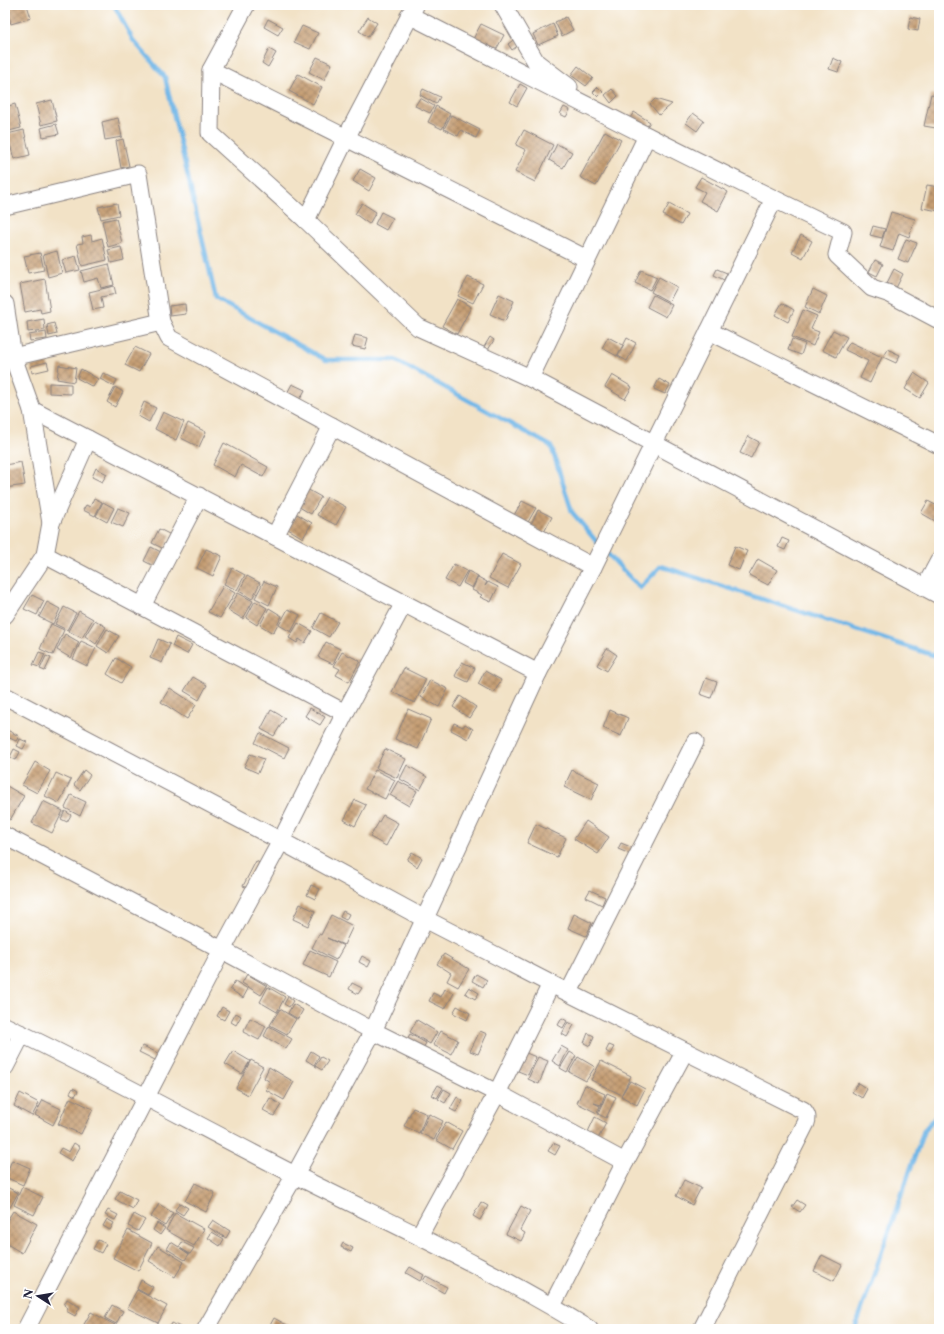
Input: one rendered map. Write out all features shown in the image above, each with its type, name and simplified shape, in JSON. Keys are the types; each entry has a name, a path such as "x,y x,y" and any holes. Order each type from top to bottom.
{"street":[{"path":"246,5 211,70 210,133 306,220 418,327 530,378 932,591 939,561"},
{"path":"503,5 536,62 617,120"},
{"path":"306,220 346,138 412,10 647,136 843,232 837,255 872,288 890,294 939,320"},
{"path":"211,70 587,259"},
{"path":"530,378 647,136"},
{"path":"5,206 138,174 161,322 169,338 594,567"},
{"path":"206,1329 294,1175 372,1031 538,673 594,567 774,199"},
{"path":"5,304 13,357 32,410 51,523"},
{"path":"13,357 161,322"},
{"path":"709,331 939,445"},
{"path":"32,410 538,673"},
{"path":"275,536 332,426"},
{"path":"5,616 45,555 51,523 88,439"},
{"path":"142,606 199,496"},
{"path":"45,555 345,713"},
{"path":"26,1329 222,950 281,841 345,713 404,603"},
{"path":"5,696 550,984 569,992 803,1110 808,1118 702,1329"},
{"path":"569,992 695,742"},
{"path":"5,836 372,1031 497,1093 625,1162"},
{"path":"419,1236 497,1093 550,984"},
{"path":"5,1026 294,1175 419,1236 552,1306 589,1329"},
{"path":"5,1067 22,1034"},
{"path":"552,1306 625,1162 685,1051"}],"building":[{"path":"5,5 27,5 31,18 11,24"},
{"path":"368,17 377,23 368,37 359,31"},
{"path":"566,17 573,30 562,36 555,22"},
{"path":"910,17 920,19 918,31 908,29"},
{"path":"268,19 283,27 278,35 264,27"},
{"path":"481,24 504,35 496,50 473,39"},
{"path":"553,24 558,36 538,45 533,34"},
{"path":"302,26 318,33 310,49 294,42"},
{"path":"516,38 520,44 512,50 508,44"},
{"path":"269,49 276,53 268,67 262,63"},
{"path":"317,57 332,64 324,80 309,72"},
{"path":"833,58 842,62 838,72 829,69"},
{"path":"578,66 593,78 586,86 571,75"},
{"path":"298,74 322,87 313,104 289,91"},
{"path":"520,84 527,88 517,106 510,102"},
{"path":"598,87 603,92 598,97 593,92"},
{"path":"423,89 440,97 436,104 420,95"},
{"path":"612,89 618,96 611,103 605,95"},
{"path":"931,94 939,96 939,114 936,128 924,126"},
{"path":"420,98 434,106 430,113 415,106"},
{"path":"655,99 672,104 659,115 650,104"},
{"path":"52,100 57,121 41,125 36,104"},
{"path":"15,104 21,128 5,132 5,107"},
{"path":"436,106 450,114 442,129 428,122"},
{"path":"564,107 570,110 566,117 560,114"},
{"path":"634,112 650,122 646,128 630,118"},
{"path":"693,113 704,121 697,131 686,123"},
{"path":"451,115 480,130 476,138 461,130 458,136 444,129"},
{"path":"118,118 122,137 105,140 102,122"},
{"path":"56,124 59,134 43,137 41,128"},
{"path":"24,130 30,155 14,159 7,134"},
{"path":"524,130 553,145 535,182 515,172 526,150 516,145"},
{"path":"605,131 621,140 596,186 580,177"},
{"path":"123,139 129,166 121,168 116,141"},
{"path":"557,144 572,152 563,168 549,160"},
{"path":"360,169 376,178 369,191 353,181"},
{"path":"701,177 728,192 718,211 700,201 705,192 695,187"},
{"path":"927,185 939,187 939,211 922,208"},
{"path":"117,203 119,215 101,219 98,207"},
{"path":"362,203 376,212 369,224 355,214"},
{"path":"669,204 687,214 681,225 663,215"},
{"path":"381,212 393,218 386,230 375,224"},
{"path":"891,212 915,219 909,237 899,233 893,251 880,247"},
{"path":"116,218 122,243 108,247 102,221"},
{"path":"873,226 885,229 882,238 870,235"},
{"path":"91,235 92,241 102,238 107,260 82,266 77,244 83,243 82,237"},
{"path":"801,235 812,241 803,258 792,252"},
{"path":"906,239 917,243 908,263 898,259"},
{"path":"121,247 124,260 111,263 108,250"},
{"path":"57,251 62,273 48,277 43,255"},
{"path":"40,253 44,270 28,273 24,256"},
{"path":"76,256 80,270 66,273 62,260"},
{"path":"875,260 883,264 877,276 869,272"},
{"path":"109,264 114,285 101,288 98,278 84,282 81,271"},
{"path":"717,269 727,273 724,280 714,275"},
{"path":"894,269 903,274 896,288 887,283"},
{"path":"641,270 657,277 650,290 635,283"},
{"path":"468,277 483,284 473,303 458,296"},
{"path":"659,277 677,287 669,302 651,292"},
{"path":"45,279 50,311 41,313 40,309 25,312 20,284"},
{"path":"114,286 116,294 101,297 103,308 93,310 89,292"},
{"path":"813,289 827,296 819,314 805,307"},
{"path":"499,294 514,301 505,321 490,314"},
{"path":"653,295 672,305 666,317 647,307"},
{"path":"457,299 471,307 457,334 442,326"},
{"path":"782,303 794,310 788,322 775,315"},
{"path":"185,304 186,314 170,316 169,306"},
{"path":"803,310 817,316 811,329 819,332 813,346 792,337"},
{"path":"44,319 45,330 28,332 27,322"},
{"path":"54,323 57,334 49,336 47,325"},
{"path":"833,330 847,337 836,357 822,350"},
{"path":"46,332 47,339 30,341 29,335"},
{"path":"355,335 368,338 365,349 352,346"},
{"path":"490,337 494,340 488,350 484,347"},
{"path":"608,337 623,345 617,356 602,348"},
{"path":"627,338 636,343 627,361 618,356"},
{"path":"792,339 805,344 801,355 788,350"},
{"path":"850,342 882,357 870,383 860,378 868,361 845,350"},
{"path":"135,347 149,354 139,372 125,365"},
{"path":"887,349 900,355 896,363 883,357"},
{"path":"47,362 49,369 32,373 31,366"},
{"path":"59,365 76,368 74,382 57,379"},
{"path":"81,369 98,379 93,387 77,378"},
{"path":"103,373 117,380 114,386 100,379"},
{"path":"914,373 929,383 920,398 905,389"},
{"path":"612,375 632,387 625,399 605,387"},
{"path":"659,379 670,385 665,394 654,389"},
{"path":"49,383 71,384 71,394 49,393"},
{"path":"292,384 305,390 298,403 285,397"},
{"path":"115,387 123,392 115,407 107,402"},
{"path":"144,402 156,408 149,422 138,416"},
{"path":"163,412 184,422 176,440 155,429"},
{"path":"188,423 206,432 199,447 181,438"},
{"path":"748,436 759,442 751,458 740,453"},
{"path":"224,443 268,467 263,477 241,465 235,477 213,465"},
{"path":"21,462 25,485 5,488 5,465"},
{"path":"96,468 107,474 102,482 92,477"},
{"path":"305,488 321,497 311,514 296,505"},
{"path":"327,497 346,507 336,525 317,515"},
{"path":"94,498 102,502 95,516 83,510 86,505 90,507"},
{"path":"522,501 536,508 527,524 513,517"},
{"path":"928,501 939,507 939,518 937,522 921,513"},
{"path":"103,502 114,508 107,522 96,516"},
{"path":"118,508 130,513 123,527 111,522"},
{"path":"538,510 552,517 543,534 530,526"},
{"path":"297,514 312,523 303,538 288,529"},
{"path":"159,529 171,535 164,549 152,543"},
{"path":"782,538 789,541 785,550 778,547"},
{"path":"735,546 747,551 739,570 727,565"},
{"path":"151,547 163,553 156,567 144,561"},
{"path":"206,549 222,556 213,576 197,568"},
{"path":"502,554 521,564 508,588 489,578"},
{"path":"758,559 777,570 768,585 749,575"},
{"path":"454,564 467,571 458,587 445,580"},
{"path":"232,568 245,575 237,590 224,584"},
{"path":"468,571 478,576 472,588 463,583"},
{"path":"247,576 260,583 252,599 239,591"},
{"path":"478,577 487,582 485,586 488,582 498,587 491,602 480,597 482,595 472,590"},
{"path":"264,581 277,587 269,605 255,598"},
{"path":"223,586 235,593 220,618 208,612"},
{"path":"238,593 253,601 243,619 228,610"},
{"path":"32,595 44,601 37,615 24,609"},
{"path":"255,601 267,608 257,625 246,618"},
{"path":"47,602 60,609 53,624 39,617"},
{"path":"64,607 76,613 67,630 55,624"},
{"path":"269,608 282,616 273,633 260,625"},
{"path":"288,609 300,615 291,632 279,625"},
{"path":"79,611 93,619 82,638 68,631"},
{"path":"321,613 338,622 329,637 313,628"},
{"path":"95,620 106,627 96,644 85,636"},
{"path":"298,623 312,631 305,643 299,639 297,643 289,638"},
{"path":"51,624 64,630 53,655 40,649"},
{"path":"107,629 119,636 108,653 97,646"},
{"path":"65,634 79,642 71,658 57,650"},
{"path":"176,637 192,645 187,654 172,646"},
{"path":"158,639 170,644 162,663 150,658"},
{"path":"81,641 96,648 87,666 73,659"},
{"path":"326,642 340,649 333,664 318,657"},
{"path":"607,648 617,655 607,671 597,665"},
{"path":"39,652 45,654 39,667 33,665"},
{"path":"342,652 360,661 349,682 336,675 340,669 334,666"},
{"path":"46,656 51,658 45,671 40,669"},
{"path":"116,658 131,667 121,683 107,674"},
{"path":"462,662 475,668 468,682 455,676"},
{"path":"404,668 426,679 415,703 392,692"},
{"path":"485,671 501,680 494,693 478,684"},
{"path":"193,677 207,685 199,700 184,691"},
{"path":"706,678 717,682 711,698 700,694"},
{"path":"430,680 448,689 439,707 421,697"},
{"path":"170,688 196,705 187,719 161,702"},
{"path":"460,696 476,707 469,718 453,707"},
{"path":"310,708 325,717 320,725 305,716"},
{"path":"408,709 431,719 418,749 395,739"},
{"path":"271,710 285,718 274,736 261,729"},
{"path":"610,710 628,718 621,736 603,728"},
{"path":"454,723 463,727 465,724 473,729 468,739 451,730"},
{"path":"5,729 19,736 16,741 5,736"},
{"path":"260,733 289,748 284,758 255,743"},
{"path":"20,739 27,742 23,749 17,746"},
{"path":"14,749 20,752 16,760 10,757"},
{"path":"385,749 406,759 397,778 376,768"},
{"path":"250,754 264,759 258,773 244,767"},
{"path":"35,762 50,771 37,793 22,785"},
{"path":"407,765 427,777 420,790 400,779"},
{"path":"84,770 90,775 80,790 74,785"},
{"path":"375,770 395,780 385,799 365,789"},
{"path":"572,770 599,783 591,800 564,787"},
{"path":"56,773 71,780 59,803 45,796"},
{"path":"398,781 417,791 409,806 390,795"},
{"path":"5,785 24,796 10,820 5,817"},
{"path":"71,795 86,802 80,816 65,808"},
{"path":"355,800 366,805 355,826 344,820"},
{"path":"43,801 63,811 52,833 32,823"},
{"path":"65,811 71,815 67,822 61,819"},
{"path":"383,815 398,823 386,846 370,837"},
{"path":"586,821 609,837 598,854 574,839"},
{"path":"536,824 566,838 557,857 527,843"},
{"path":"621,843 633,848 630,854 618,849"},
{"path":"412,852 422,858 417,867 407,860"},
{"path":"256,861 263,865 250,889 243,886"},
{"path":"311,885 320,889 315,899 307,895"},
{"path":"590,890 605,897 602,905 586,897"},
{"path":"300,904 315,911 308,926 293,919"},
{"path":"343,911 349,914 346,920 340,917"},
{"path":"574,914 592,923 586,936 568,928"},
{"path":"331,915 353,926 344,945 327,938 344,946 336,960 312,948 319,934 321,935"},
{"path":"310,950 336,962 329,977 303,965"},
{"path":"444,954 469,969 458,987 447,981 451,973 437,964"},
{"path":"362,956 371,961 368,967 359,962"},
{"path":"247,974 267,986 261,995 242,983"},
{"path":"476,974 487,980 483,987 472,981"},
{"path":"235,981 248,989 243,998 230,989"},
{"path":"352,983 362,988 358,994 349,989"},
{"path":"268,987 285,997 277,1012 260,1002"},
{"path":"469,987 479,993 475,999 465,993"},
{"path":"445,989 454,993 445,1009 429,1001 433,993 441,997"},
{"path":"288,997 293,1001 289,1007 284,1004"},
{"path":"293,1004 303,1010 298,1019 288,1013"},
{"path":"457,1006 470,1013 467,1020 453,1013"},
{"path":"222,1007 229,1011 224,1020 217,1016"},
{"path":"280,1009 296,1019 287,1034 270,1025"},
{"path":"236,1013 241,1016 236,1025 231,1022"},
{"path":"250,1018 266,1026 259,1040 243,1032"},
{"path":"562,1018 567,1021 563,1028 558,1025"},
{"path":"417,1020 437,1032 430,1044 410,1032"},
{"path":"568,1022 574,1025 567,1037 562,1034"},
{"path":"269,1026 292,1039 286,1049 264,1036"},
{"path":"441,1031 458,1040 451,1054 433,1045"},
{"path":"480,1031 487,1034 478,1054 470,1051"},
{"path":"588,1033 594,1036 590,1046 584,1043"},
{"path":"410,1034 426,1043 422,1050 406,1041"},
{"path":"609,1045 614,1047 610,1054 606,1051"},
{"path":"143,1046 162,1055 159,1062 139,1052"},
{"path":"561,1046 568,1050 560,1066 552,1061"},
{"path":"233,1051 250,1061 242,1074 225,1064"},
{"path":"311,1051 319,1056 314,1065 306,1060"},
{"path":"570,1052 576,1056 567,1072 560,1068"},
{"path":"526,1053 536,1057 528,1075 518,1071"},
{"path":"321,1057 328,1061 322,1070 315,1066"},
{"path":"538,1057 548,1061 539,1084 528,1079"},
{"path":"578,1057 595,1067 586,1081 569,1072"},
{"path":"251,1060 263,1067 248,1095 236,1088"},
{"path":"601,1061 631,1076 622,1094 630,1081 645,1089 637,1105 621,1096 622,1095 591,1080"},
{"path":"269,1067 294,1082 284,1100 266,1090 270,1082 264,1078"},
{"path":"858,1083 867,1089 862,1098 852,1092"},
{"path":"438,1085 443,1088 437,1098 432,1095"},
{"path":"585,1085 605,1094 601,1105 594,1103 600,1106 597,1113 577,1103"},
{"path":"73,1088 78,1091 75,1096 70,1093"},
{"path":"444,1089 451,1093 445,1103 438,1099"},
{"path":"20,1093 39,1103 32,1116 14,1106"},
{"path":"607,1093 616,1097 606,1118 598,1114"},
{"path":"457,1097 463,1101 456,1112 450,1109"},
{"path":"70,1098 93,1109 81,1134 58,1124"},
{"path":"270,1098 281,1105 274,1116 263,1110"},
{"path":"43,1100 61,1109 53,1125 35,1115"},
{"path":"413,1108 427,1114 419,1133 404,1126"},
{"path":"429,1114 443,1121 434,1140 420,1133"},
{"path":"595,1117 606,1123 597,1141 586,1136"},
{"path":"446,1122 462,1131 452,1149 436,1140"},
{"path":"74,1143 80,1147 72,1161 58,1153 61,1148 69,1152"},
{"path":"553,1143 560,1146 555,1155 548,1151"},
{"path":"12,1160 30,1168 23,1185 5,1177"},
{"path":"684,1180 701,1188 692,1205 676,1196"},
{"path":"195,1183 215,1193 206,1212 185,1201"},
{"path":"5,1186 18,1193 9,1209 5,1206"},
{"path":"22,1187 43,1197 34,1215 14,1205"},
{"path":"120,1191 137,1200 133,1209 115,1199"},
{"path":"797,1200 805,1205 800,1212 792,1207"},
{"path":"481,1202 488,1206 480,1220 473,1216"},
{"path":"180,1203 188,1208 183,1215 175,1210"},
{"path":"159,1204 173,1213 165,1226 151,1217"},
{"path":"521,1206 530,1211 520,1230 525,1233 521,1241 506,1234"},
{"path":"108,1210 118,1215 115,1220 105,1215"},
{"path":"13,1211 37,1224 22,1253 5,1243 5,1224"},
{"path":"175,1213 204,1229 194,1246 166,1230"},
{"path":"134,1214 145,1220 138,1231 128,1226"},
{"path":"107,1219 114,1223 110,1230 103,1226"},
{"path":"213,1220 230,1231 226,1238 208,1227"},
{"path":"157,1223 165,1228 160,1235 153,1230"},
{"path":"128,1230 152,1243 138,1271 113,1258"},
{"path":"212,1232 224,1239 220,1246 208,1238"},
{"path":"98,1240 106,1244 101,1253 93,1249"},
{"path":"171,1242 179,1247 182,1242 194,1248 190,1254 180,1248 189,1254 185,1260 167,1249"},
{"path":"343,1243 353,1248 351,1252 341,1247"},
{"path":"158,1246 184,1262 175,1277 149,1261"},
{"path":"822,1255 842,1265 834,1281 814,1271"},
{"path":"410,1267 424,1275 420,1281 406,1273"},
{"path":"426,1276 447,1287 444,1293 423,1281"},
{"path":"141,1280 153,1287 148,1295 137,1289"},
{"path":"137,1290 167,1306 158,1323 127,1308"},
{"path":"67,1299 80,1307 75,1316 66,1311 68,1308 64,1305"},
{"path":"112,1305 123,1311 116,1324 105,1318"},
{"path":"91,1312 115,1325 112,1329 88,1329 83,1326"},
{"path":"274,1318 294,1329 268,1329"},
{"path":"172,1323 180,1327 179,1329 169,1329"}],"waterway":[{"path":"114,5 133,40 165,77 216,299 326,360 395,360 551,446 572,512 600,546"},
{"path":"605,551 640,588 661,566 939,657"},
{"path":"855,1329 924,1130 939,1113"}]}
